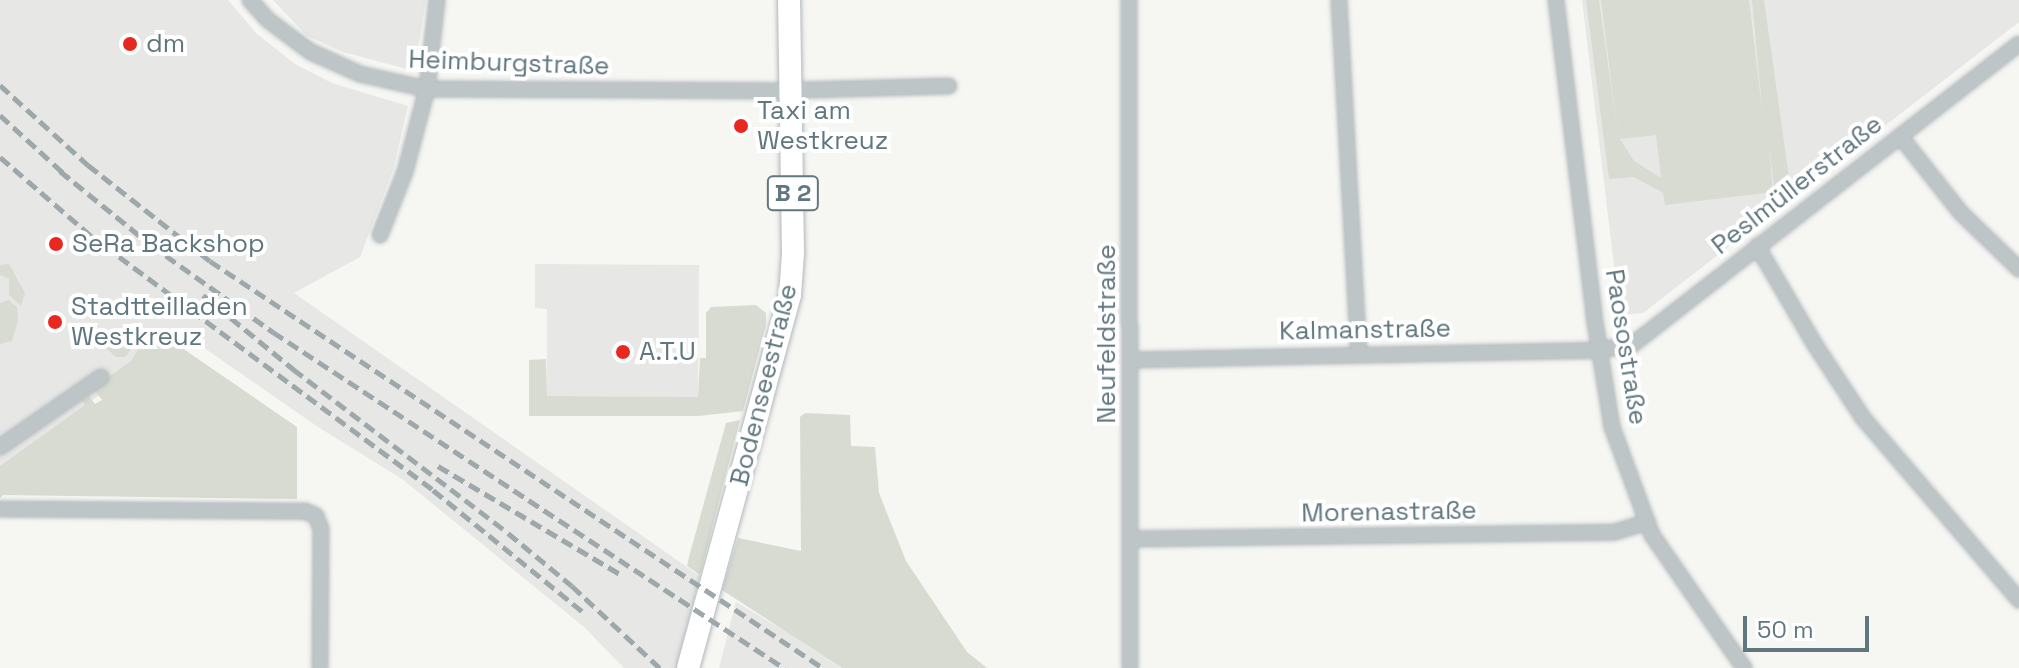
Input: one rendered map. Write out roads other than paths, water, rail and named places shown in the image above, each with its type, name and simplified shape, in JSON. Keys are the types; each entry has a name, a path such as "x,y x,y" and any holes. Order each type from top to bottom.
{"main road":[{"name":"Bodenseestraße","path":"688,668 790,295 793,253 789,0"}],"street":[{"name":"Heimburgstraße","path":"250,0 268,20 311,52 360,74 427,89 791,91 949,86"},
{"path":"380,235 405,172 427,89 437,0"},
{"name":"Neufeldstraße","path":"1129,0 1130,668"},
{"path":"1339,0 1359,353"},
{"name":"Paosostraße","path":"1556,0 1599,350 1612,427 1652,535 1744,668"},
{"name":"Peslmüllerstraße","path":"1599,350 1632,345 2019,44"},
{"path":"1900,136 1961,213 2019,269"},
{"path":"1757,246 1863,418 2019,600"},
{"name":"Kalmanstraße","path":"1131,360 1599,350"},
{"path":"0,447 101,377"},
{"path":"0,509 305,511 316,516 321,529 320,668"},
{"name":"Morenastraße","path":"1131,539 1615,532 1647,522"}],"railway":[{"path":"0,85 88,165 210,261 823,668"},
{"path":"0,115 68,177"},
{"path":"0,157 90,235 433,490 582,611"},
{"path":"60,171 151,245 273,332 784,668"},
{"path":"203,295 293,369 508,533 572,586 660,668"},
{"path":"438,466 620,574"}],"place":[{"name":"dm","path":"130,44"},
{"name":"Taxi am Westkreuz","path":"741,126"},
{"name":"SeRa Backshop","path":"56,244"},
{"name":"Stadtteilladen Westkreuz","path":"55,322"},
{"name":"A.T.U","path":"623,352"}]}
